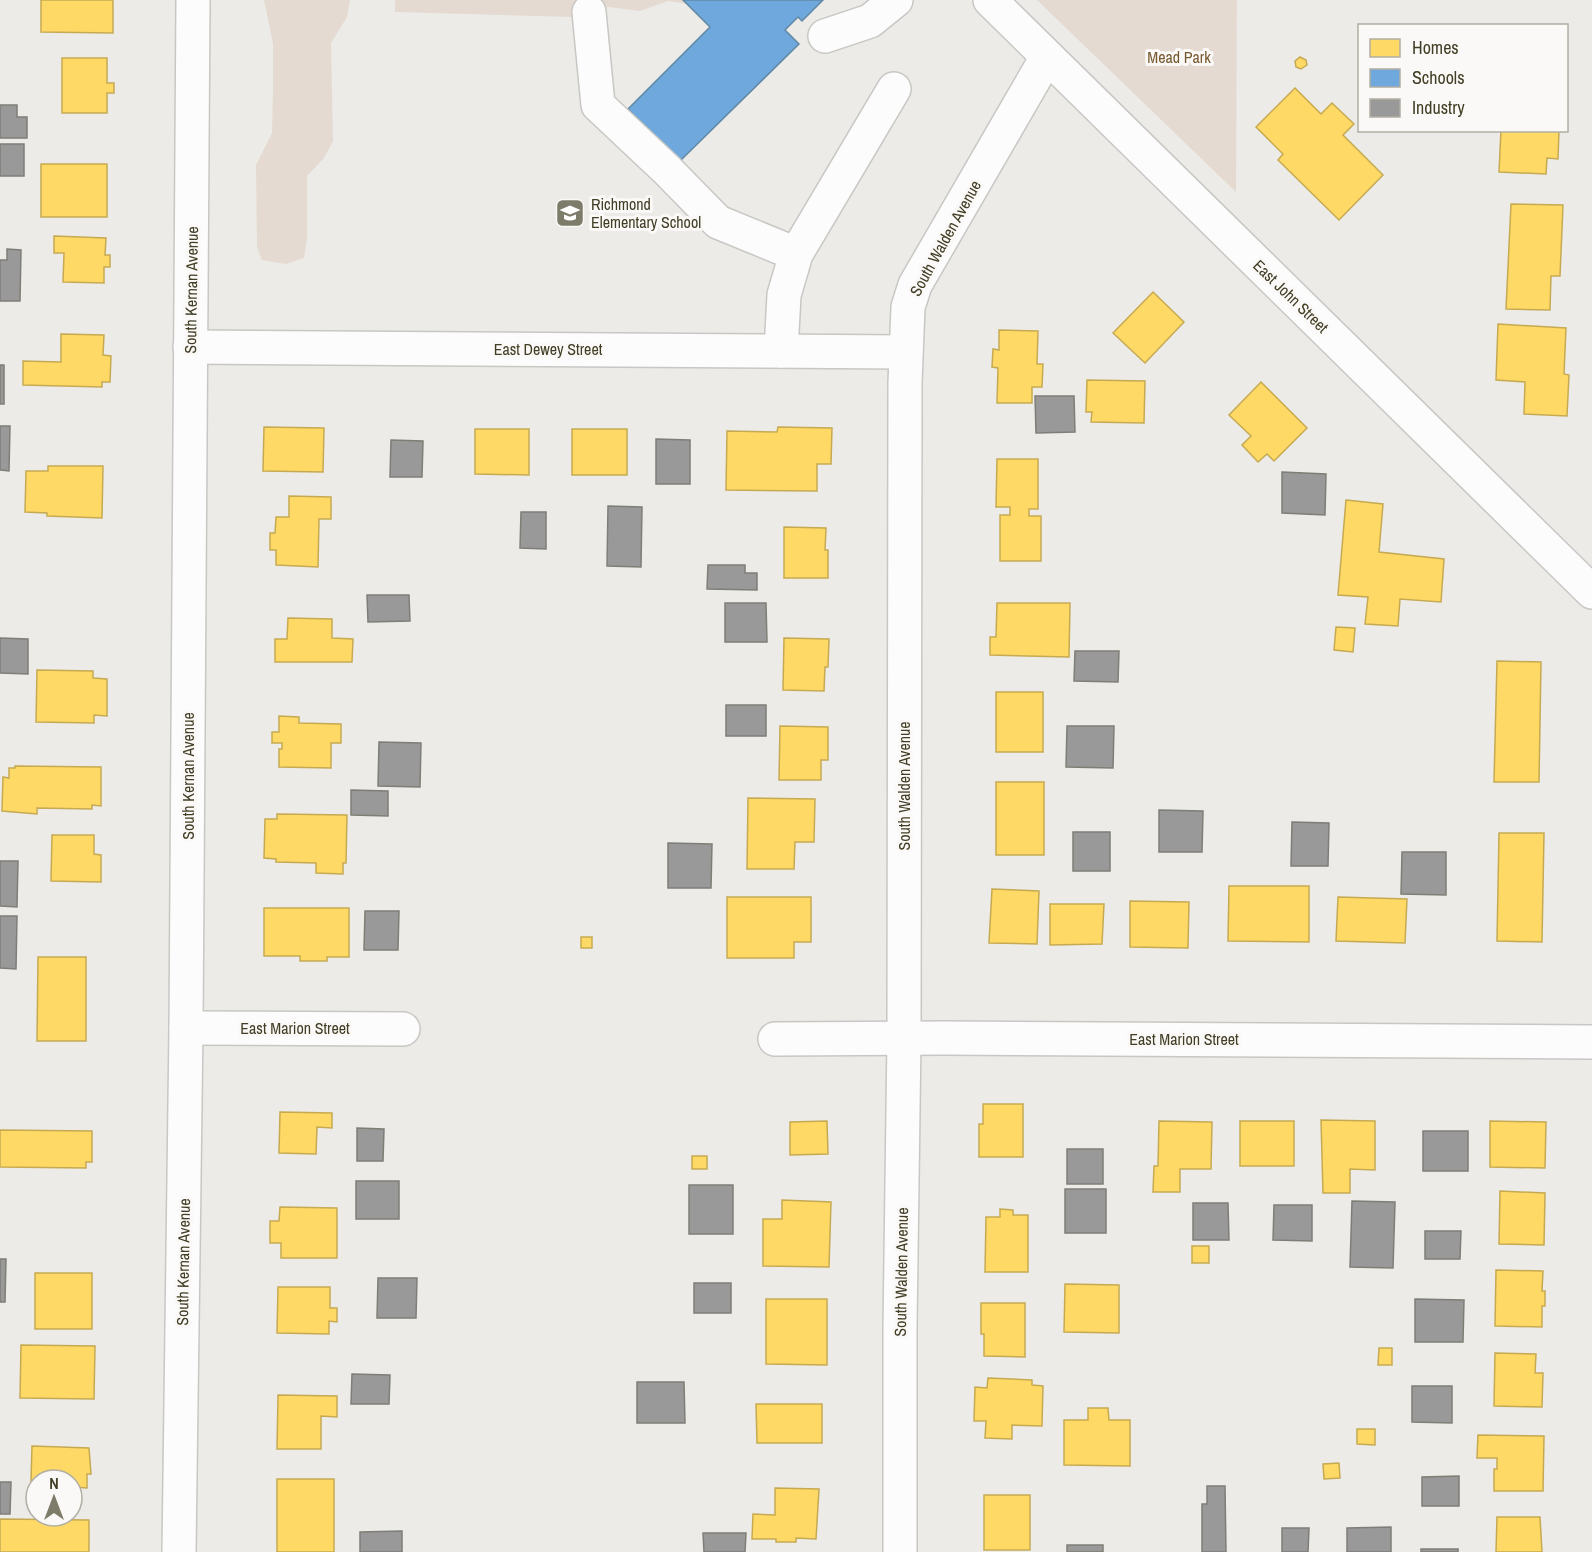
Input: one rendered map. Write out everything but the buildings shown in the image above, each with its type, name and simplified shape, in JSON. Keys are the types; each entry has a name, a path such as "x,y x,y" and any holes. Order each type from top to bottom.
{"street":[{"name":"South Kernan Avenue","path":"179,1552 186,1028 194,0"},
{"path":"825,36 870,21 896,0"},
{"name":"East John Street","path":"990,0 1592,592"},
{"path":"589,12 598,105 718,222 796,254"},
{"name":"South Walden Avenue","path":"900,1552 908,307 915,285 1047,57"},
{"path":"781,351 784,296 796,254 894,89"},
{"name":"East Dewey Street","path":"190,347 906,352"},
{"name":"East Marion Street","path":"186,1028 403,1029"},
{"name":"East Marion Street","path":"775,1039 1592,1042"}],"green space":[{"path":"264,0 350,0 347,17 331,43 333,141 324,158 307,176 307,238 304,258 286,264 262,260 257,247 256,165 272,133 273,44"},
{"path":"395,0 683,0 687,4 668,1 640,11 601,6 574,17 395,12"},
{"name":"Mead Park","path":"1037,0 1237,0 1236,192"}],"place":[{"name":"Richmond Elementary School","path":"570,213"}]}
